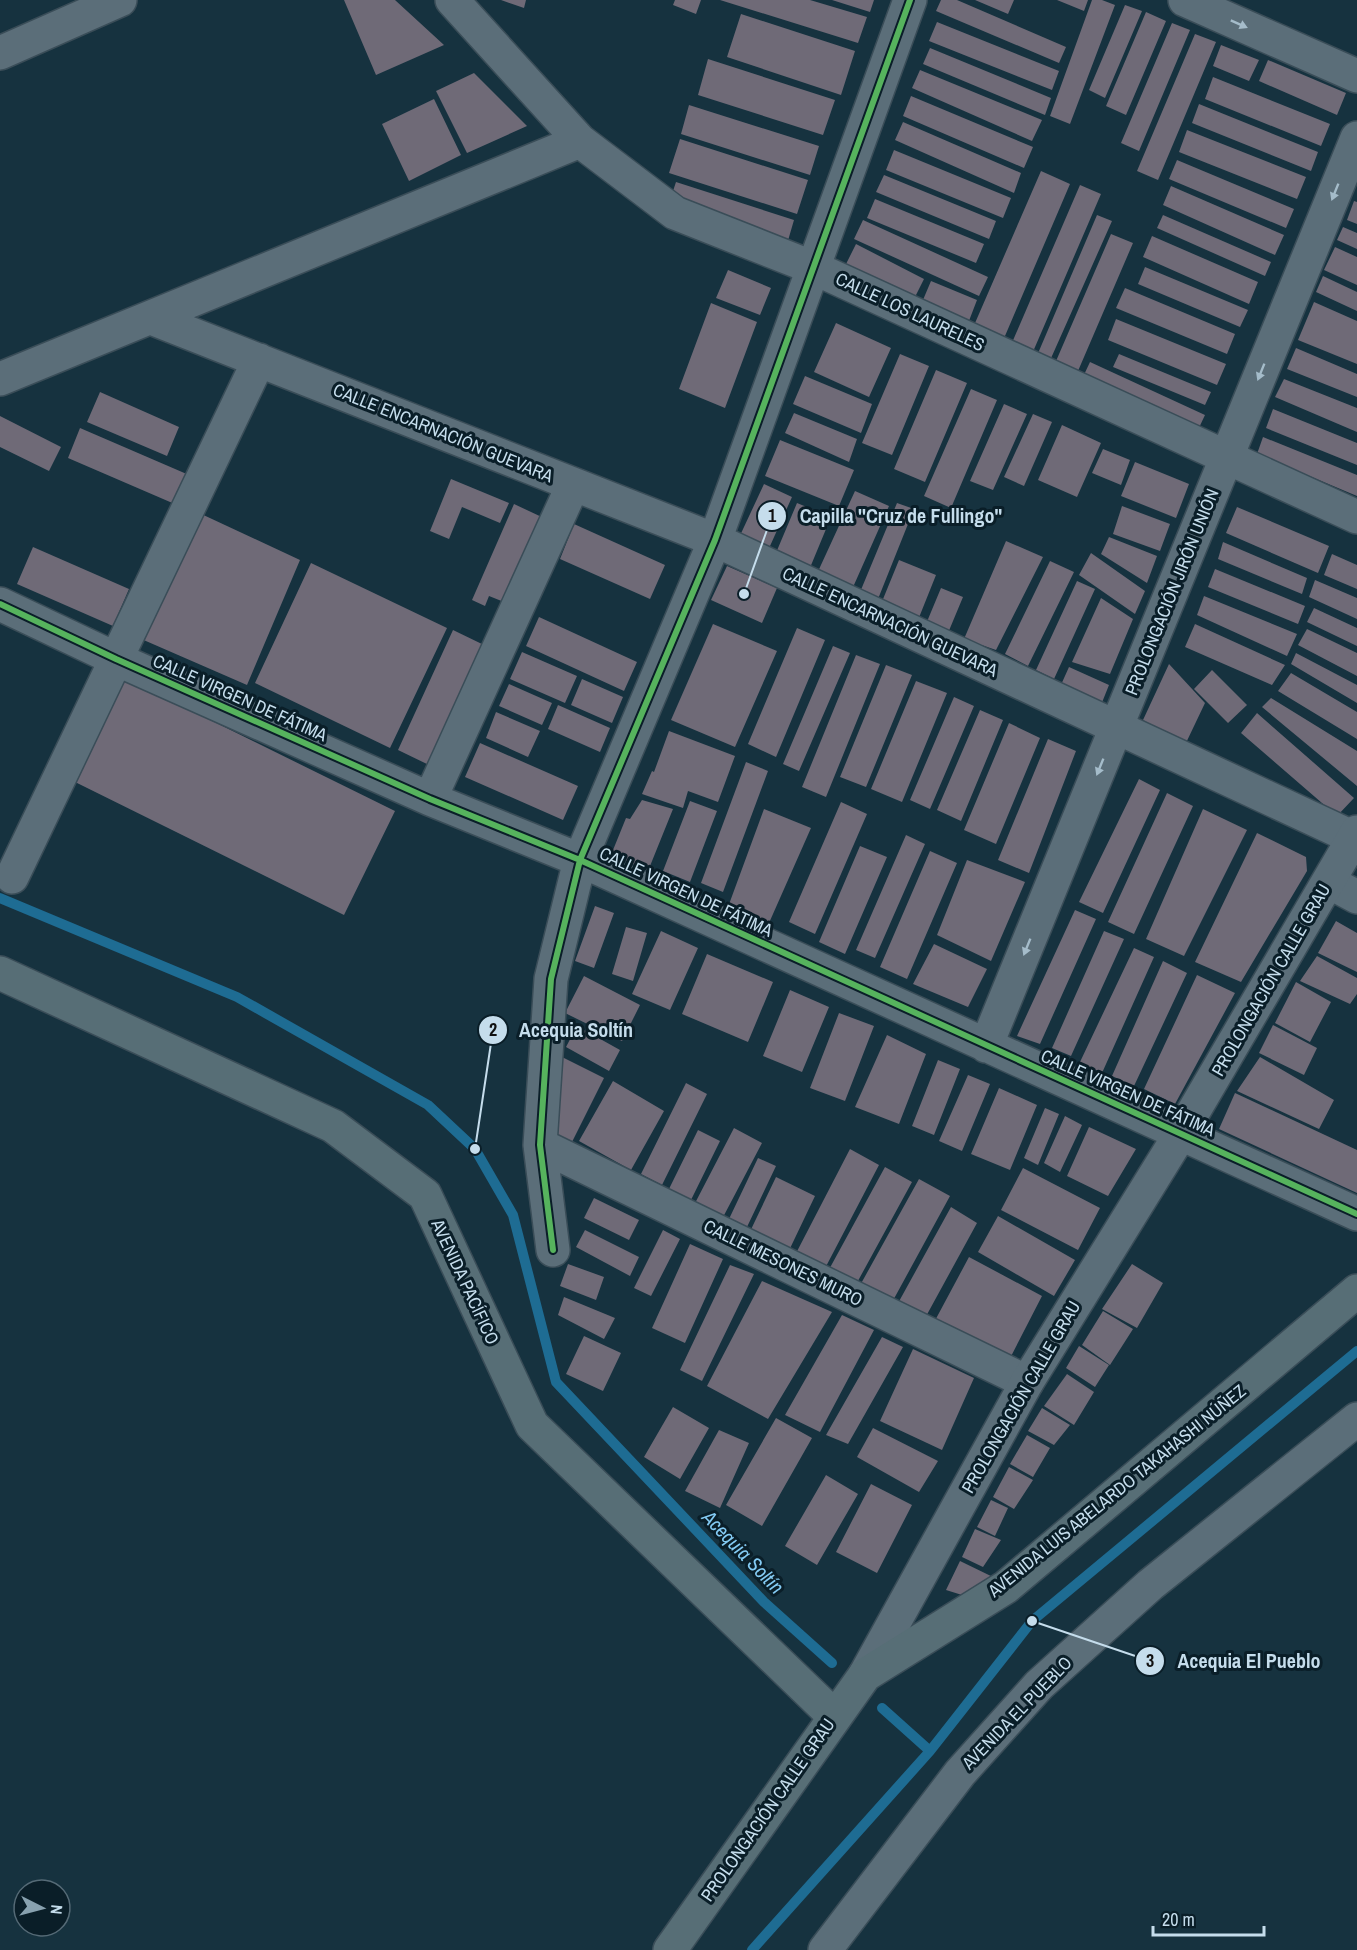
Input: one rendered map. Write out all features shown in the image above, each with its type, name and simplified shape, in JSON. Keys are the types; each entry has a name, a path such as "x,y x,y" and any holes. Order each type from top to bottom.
{"main road":[{"name":"AVENIDA PACÍFICO","path":"0,973 333,1126 425,1195 532,1425 834,1716"},
{"name":"AVENIDA LUIS ABELARDO TAKAHASHI NÚÑEZ","path":"865,1675 1006,1587 1357,1291"},
{"name":"PROLONGACIÓN CALLE GRAU","path":"670,1950 865,1675"}],"street":[{"path":"0,53 120,0"},
{"path":"553,1250 540,1145 550,980 580,860 715,540 910,0"},
{"path":"1185,0 1357,76"},
{"name":"CALLE LOS LAURELES","path":"463,5 580,141 675,213 814,268 1357,517"},
{"name":"PROLONGACIÓN JIRÓN UNIÓN","path":"986,1046 1357,138"},
{"path":"0,379 580,141"},
{"name":"CALLE ENCARNACIÓN GUEVARA","path":"151,318 715,540 1116,727 1355,835"},
{"path":"12,877 259,360"},
{"path":"430,799 573,485"},
{"name":"CALLE VIRGEN DE FÁTIMA","path":"0,604 116,659 430,799 580,860 1357,1214"},
{"name":"PROLONGACIÓN CALLE GRAU","path":"865,1675 1027,1382 1181,1133 1355,835"},
{"path":"1329,882 1357,897"},
{"name":"CALLE MESONES MURO","path":"540,1145 1027,1382"},
{"name":"AVENIDA EL PUEBLO","path":"825,1950 960,1773 1038,1685 1150,1585 1357,1419"}],"building":[{"path":"344,0 395,0 444,45 376,75"},
{"path":"501,0 526,0 524,8"},
{"path":"675,0 701,0 696,14 673,5"},
{"path":"720,0 810,0 867,17 858,43"},
{"path":"832,0 874,0 870,12"},
{"path":"941,0 957,0 1066,47 1059,63 936,11"},
{"path":"975,0 1014,0 1008,14"},
{"path":"1057,0 1088,0 1084,11"},
{"path":"1092,0 1102,0 1115,5 1070,124 1050,116"},
{"path":"1125,5 1142,11 1105,98 1089,90"},
{"path":"1146,12 1166,21 1126,115 1106,106"},
{"path":"741,14 855,51 841,95 727,57"},
{"path":"937,22 1059,71 1052,90 929,41"},
{"path":"1172,23 1190,30 1139,151 1121,143"},
{"path":"1195,34 1216,42 1158,180 1137,171"},
{"path":"1221,45 1259,60 1249,81 1213,66"},
{"path":"930,48 1051,98 1045,115 923,64"},
{"path":"708,59 835,100 823,135 698,95"},
{"path":"1268,60 1346,93 1337,115 1259,81"},
{"path":"920,70 1042,120 1032,141 912,88"},
{"path":"474,73 527,126 467,153 436,91"},
{"path":"1213,77 1330,124 1321,146 1205,99"},
{"path":"911,96 1033,147 1024,168 903,116"},
{"path":"434,99 461,155 409,181 382,124"},
{"path":"1199,104 1318,152 1311,171 1192,123"},
{"path":"689,105 819,146 810,175 681,134"},
{"path":"903,122 1021,173 1014,193 895,140"},
{"path":"1187,130 1306,177 1297,199 1179,152"},
{"path":"680,139 808,180 797,214 669,173"},
{"path":"894,150 1011,198 1003,218 886,170"},
{"path":"1177,160 1294,209 1286,228 1169,179"},
{"path":"1041,171 1070,184 1002,343 972,330"},
{"path":"884,175 996,221 989,239 876,192"},
{"path":"676,182 794,220 787,244 668,206"},
{"path":"1080,185 1101,194 1032,354 1011,345"},
{"path":"1171,186 1284,235 1275,255 1163,205"},
{"path":"875,199 984,244 976,263 867,218"},
{"path":"1354,201 1357,202 1357,224 1347,220"},
{"path":"1097,215 1112,221 1048,365 1036,358"},
{"path":"1163,215 1271,262 1265,276 1157,228"},
{"path":"863,220 988,277 979,296 854,239"},
{"path":"1343,227 1357,233 1357,249 1337,240"},
{"path":"1111,234 1133,243 1075,378 1053,368"},
{"path":"1152,236 1258,282 1249,304 1143,257"},
{"path":"856,244 924,279 914,299 845,266"},
{"path":"1335,247 1357,257 1357,285 1324,270"},
{"path":"1145,267 1248,310 1240,327 1138,284"},
{"path":"728,270 771,288 760,315 716,298"},
{"path":"1323,276 1357,292 1357,311 1316,292"},
{"path":"931,281 977,300 967,326 920,307"},
{"path":"1125,288 1235,334 1227,354 1116,308"},
{"path":"1314,302 1357,321 1357,364 1298,340"},
{"path":"711,303 757,322 725,408 679,389"},
{"path":"1116,319 1226,364 1217,385 1108,340"},
{"path":"836,323 891,348 869,397 814,372"},
{"path":"1296,348 1357,374 1357,397 1287,369"},
{"path":"900,354 929,366 892,455 862,443"},
{"path":"1119,354 1211,392 1205,405 1113,367"},
{"path":"1090,362 1205,415 1197,432 1082,379"},
{"path":"936,370 967,383 925,482 894,469"},
{"path":"805,376 872,404 861,433 793,404"},
{"path":"1284,379 1357,408 1357,432 1275,397"},
{"path":"971,389 997,400 951,508 924,496"},
{"path":"100,392 179,427 167,456 87,422"},
{"path":"1004,404 1027,414 993,490 970,481"},
{"path":"1273,409 1357,443 1357,465 1266,428"},
{"path":"794,413 857,439 849,462 785,433"},
{"path":"1033,414 1052,422 1024,486 1004,477"},
{"path":"0,416 61,447 49,471 0,447"},
{"path":"1062,425 1101,443 1077,497 1038,480"},
{"path":"80,428 189,475 177,505 68,458"},
{"path":"1263,437 1357,475 1357,496 1257,454"},
{"path":"780,440 854,470 839,506 765,476"},
{"path":"1103,449 1130,460 1121,485 1092,473"},
{"path":"1135,462 1189,484 1176,518 1121,496"},
{"path":"451,479 509,503 500,523 462,507 449,539 430,531"},
{"path":"764,484 792,497 766,555 737,542"},
{"path":"855,491 889,506 850,594 815,578"},
{"path":"797,503 831,517 807,575 773,560"},
{"path":"897,503 914,509 876,604 858,597"},
{"path":"514,504 546,519 509,604 489,596 485,606 472,600"},
{"path":"1122,506 1170,524 1160,551 1113,534"},
{"path":"1237,507 1329,546 1318,573 1226,533"},
{"path":"197,512 300,560 247,685 139,638"},
{"path":"574,524 665,565 650,599 560,559"},
{"path":"1109,537 1157,556 1147,583 1101,554"},
{"path":"1006,541 1043,557 996,650 964,639"},
{"path":"1223,542 1307,578 1302,594 1218,559"},
{"path":"33,547 129,589 113,626 17,584"},
{"path":"1091,553 1145,591 1135,614 1079,575"},
{"path":"1332,554 1357,565 1357,589 1324,575"},
{"path":"899,560 936,575 918,620 881,604"},
{"path":"1050,561 1074,572 1028,666 1005,654"},
{"path":"311,563 447,628 390,748 255,683"},
{"path":"727,566 777,588 762,623 711,600"},
{"path":"1215,569 1305,606 1298,624 1208,587"},
{"path":"1315,580 1357,598 1357,619 1309,597"},
{"path":"1077,581 1095,589 1054,679 1036,670"},
{"path":"941,588 963,597 948,633 926,624"},
{"path":"1204,596 1297,634 1287,656 1197,615"},
{"path":"1101,598 1133,619 1110,674 1072,662"},
{"path":"1314,608 1357,628 1357,646 1307,622"},
{"path":"539,617 637,662 624,691 526,646"},
{"path":"713,624 777,651 735,747 671,720"},
{"path":"1195,624 1285,665 1272,685 1185,647"},
{"path":"797,628 825,640 776,757 748,744"},
{"path":"1307,629 1357,653 1357,676 1298,645"},
{"path":"453,630 484,645 429,765 398,750"},
{"path":"833,646 850,653 799,771 783,764"},
{"path":"522,652 577,676 565,703 510,679"},
{"path":"1296,653 1357,685 1357,703 1291,664"},
{"path":"856,655 880,664 826,797 802,787"},
{"path":"1169,664 1205,703 1185,745 1143,720"},
{"path":"886,665 912,675 866,787 840,777"},
{"path":"1069,667 1109,685 1101,705 1060,687"},
{"path":"1212,670 1247,705 1228,723 1194,689"},
{"path":"1291,673 1357,712 1357,739 1278,691"},
{"path":"123,677 395,811 344,915 73,781"},
{"path":"582,679 623,697 612,723 571,705"},
{"path":"916,681 947,693 902,802 871,789"},
{"path":"509,684 552,703 542,725 499,706"},
{"path":"954,697 974,706 930,809 910,800"},
{"path":"1271,698 1357,751 1357,786 1262,707"},
{"path":"558,705 610,728 600,752 548,729"},
{"path":"980,710 1003,720 961,821 937,810"},
{"path":"496,712 540,731 528,757 486,738"},
{"path":"1257,713 1354,798 1337,816 1241,733"},
{"path":"1009,723 1040,738 996,844 964,830"},
{"path":"669,731 735,756 718,802 688,791 683,808 642,794 652,771 654,772"},
{"path":"1048,739 1076,751 1029,873 998,860"},
{"path":"480,743 578,786 563,820 465,777"},
{"path":"746,762 768,771 723,892 701,883"},
{"path":"1139,779 1160,790 1103,913 1079,902"},
{"path":"1167,793 1193,806 1134,934 1108,922"},
{"path":"642,800 673,809 648,871 611,855 626,818 630,819"},
{"path":"690,801 717,811 690,882 663,871"},
{"path":"841,802 867,814 815,934 789,922"},
{"path":"764,809 811,828 769,923 728,907"},
{"path":"1203,809 1247,830 1184,956 1146,939"},
{"path":"1257,833 1306,857 1307,871 1241,982 1195,962"},
{"path":"906,835 925,844 875,958 856,950"},
{"path":"860,846 887,857 845,954 819,942"},
{"path":"930,851 957,863 907,979 880,967"},
{"path":"967,860 1025,882 991,961 937,935"},
{"path":"595,906 614,913 594,968 575,961"},
{"path":"1075,910 1096,919 1040,1044 1017,1036"},
{"path":"1336,921 1357,933 1357,972 1318,953"},
{"path":"626,927 647,933 633,981 612,974"},
{"path":"661,931 698,948 670,1010 632,994"},
{"path":"1104,931 1124,939 1071,1056 1052,1048"},
{"path":"934,944 987,969 968,1007 913,984"},
{"path":"1134,948 1154,957 1102,1073 1080,1062"},
{"path":"707,954 773,982 748,1042 682,1014"},
{"path":"1317,956 1357,978 1357,994 1350,1004 1300,981"},
{"path":"1163,961 1187,973 1134,1086 1112,1076"},
{"path":"1197,975 1235,993 1175,1104 1144,1089"},
{"path":"584,976 640,1005 622,1041 565,1013"},
{"path":"1296,982 1331,1002 1310,1042 1275,1023"},
{"path":"790,990 829,1007 802,1072 763,1056"},
{"path":"839,1013 874,1026 845,1101 810,1088"},
{"path":"1273,1025 1317,1048 1304,1075 1259,1053"},
{"path":"577,1026 620,1050 609,1071 566,1047"},
{"path":"887,1035 926,1054 899,1124 855,1107"},
{"path":"560,1056 604,1078 570,1146 557,1141"},
{"path":"1260,1057 1334,1100 1319,1129 1237,1091"},
{"path":"938,1060 960,1069 934,1135 912,1126"},
{"path":"968,1075 990,1084 962,1151 939,1141"},
{"path":"613,1081 664,1111 631,1170 579,1141"},
{"path":"686,1083 707,1094 662,1185 641,1174"},
{"path":"999,1088 1037,1105 1010,1170 971,1154"},
{"path":"1235,1093 1357,1150 1357,1193 1219,1129"},
{"path":"1045,1108 1059,1114 1038,1165 1024,1158"},
{"path":"1065,1116 1082,1125 1060,1172 1044,1163"},
{"path":"1089,1127 1136,1149 1108,1196 1067,1176"},
{"path":"734,1128 762,1143 721,1221 693,1207"},
{"path":"698,1130 720,1141 690,1202 668,1191"},
{"path":"850,1149 879,1165 821,1276 792,1261"},
{"path":"758,1158 776,1166 747,1227 729,1219"},
{"path":"885,1167 912,1182 853,1290 826,1275"},
{"path":"1023,1168 1100,1208 1078,1250 1001,1210"},
{"path":"776,1177 815,1196 784,1261 745,1242"},
{"path":"919,1179 950,1196 890,1306 858,1289"},
{"path":"594,1198 639,1220 629,1240 584,1218"},
{"path":"951,1207 977,1223 924,1320 897,1305"},
{"path":"998,1216 1075,1260 1054,1296 978,1252"},
{"path":"585,1230 639,1257 630,1276 576,1247"},
{"path":"663,1230 680,1239 651,1296 634,1288"},
{"path":"690,1244 723,1259 685,1343 652,1328"},
{"path":"969,1257 1042,1296 1005,1368 931,1328"},
{"path":"568,1264 604,1277 596,1300 560,1286"},
{"path":"1132,1264 1163,1283 1137,1328 1102,1309"},
{"path":"730,1265 754,1274 702,1381 680,1370"},
{"path":"762,1281 832,1312 768,1419 707,1386"},
{"path":"564,1297 615,1318 604,1339 558,1315"},
{"path":"1103,1311 1133,1329 1110,1365 1082,1345"},
{"path":"842,1315 874,1330 820,1432 785,1415"},
{"path":"584,1336 621,1353 603,1391 566,1374"},
{"path":"882,1337 903,1347 848,1444 826,1435"},
{"path":"1079,1346 1109,1365 1095,1387 1066,1368"},
{"path":"913,1349 974,1378 942,1450 880,1421"},
{"path":"1067,1374 1094,1392 1074,1425 1044,1406"},
{"path":"673,1407 709,1428 680,1479 644,1457"},
{"path":"1042,1408 1070,1425 1054,1445 1028,1431"},
{"path":"776,1418 812,1438 762,1526 726,1505"},
{"path":"873,1428 938,1461 919,1492 857,1457"},
{"path":"719,1430 749,1443 720,1508 685,1491"},
{"path":"1027,1435 1050,1448 1033,1477 1010,1464"},
{"path":"1009,1467 1033,1480 1014,1509 993,1497"},
{"path":"826,1475 858,1494 817,1565 785,1546"},
{"path":"871,1484 912,1505 877,1573 836,1552"},
{"path":"991,1500 1008,1508 995,1536 977,1527"},
{"path":"975,1529 1001,1540 983,1567 962,1557"},
{"path":"960,1561 995,1578 962,1595 946,1590"}],"waterway":[{"name":"Acequia Soltín","path":"0,898 237,997 428,1105 475,1149 513,1215 556,1382 764,1602 832,1663"},
{"path":"752,1950 930,1751 1032,1621 1357,1351"},
{"name":"Acequia Soltín","path":"882,1708 930,1751"}],"cycle path":[{"path":"553,1250 540,1145 551,979 580,860 715,540 910,0"},
{"path":"0,604 116,659 430,799 580,860 1357,1214"}],"place":[{"name":"Capilla ''Cruz de Fullingo''","path":"744,594"},
{"name":"Acequia Soltín","path":"475,1149"},
{"name":"Acequia El Pueblo","path":"1032,1621"}]}
